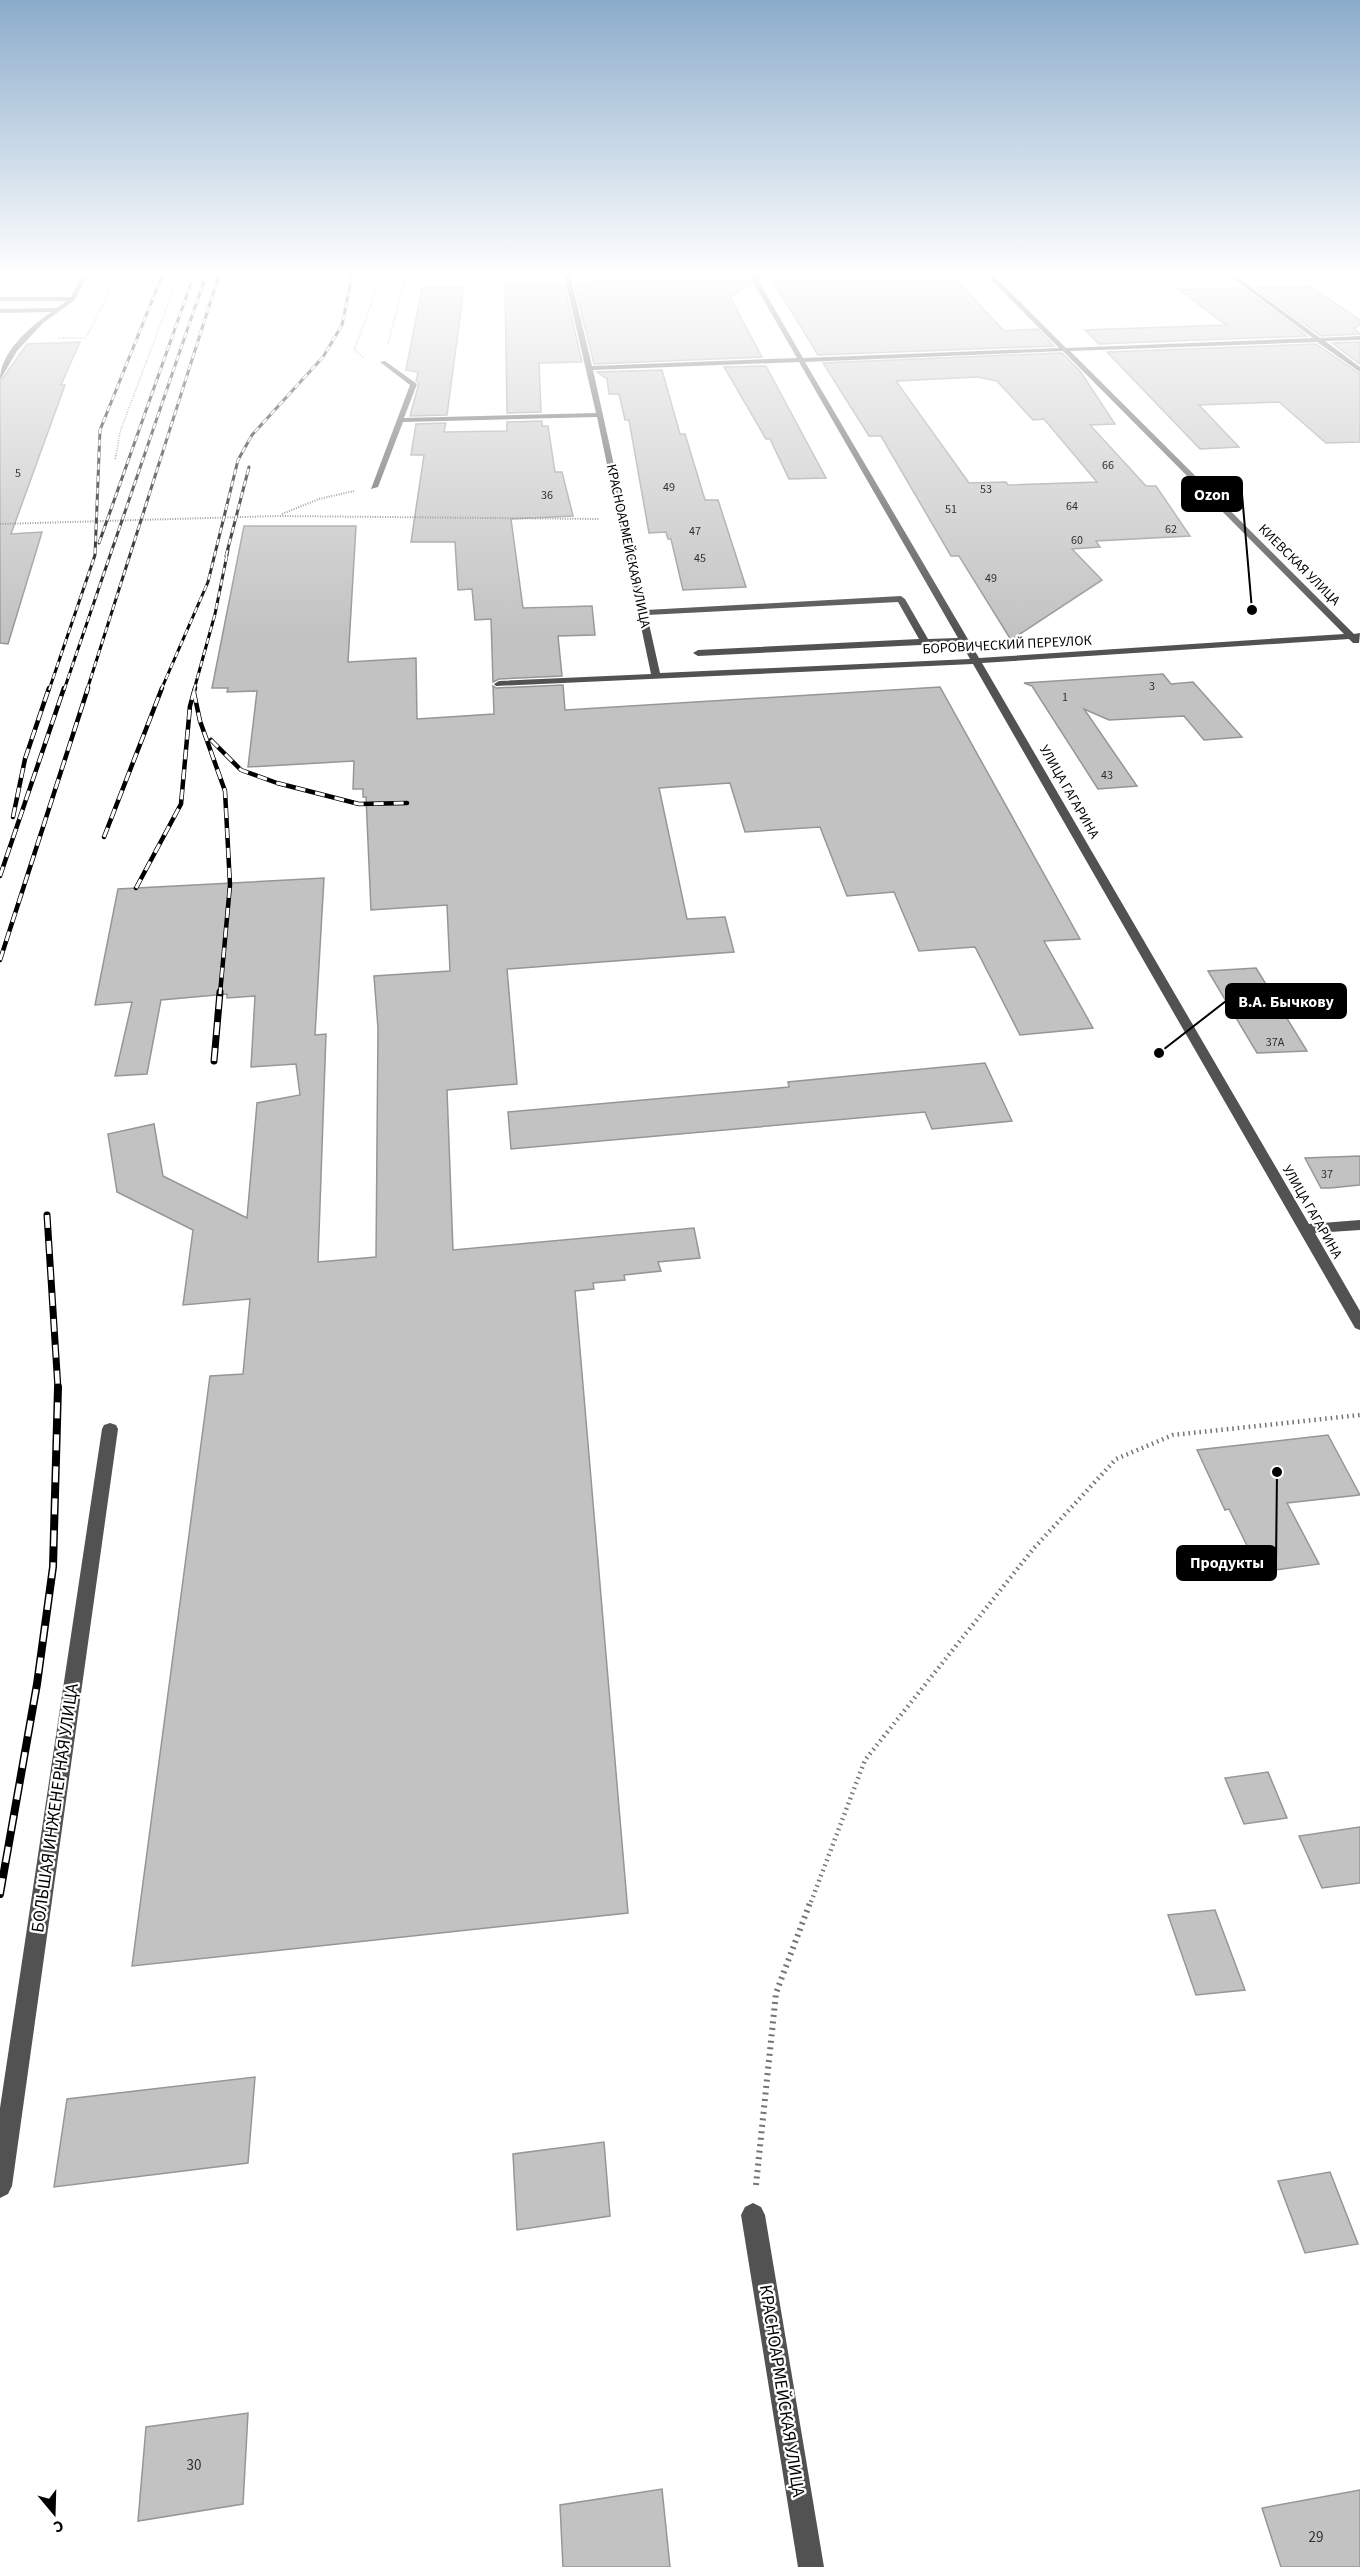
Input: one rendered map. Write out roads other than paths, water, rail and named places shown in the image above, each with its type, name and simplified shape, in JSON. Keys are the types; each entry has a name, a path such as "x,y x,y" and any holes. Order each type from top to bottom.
{"street":[{"path":"374,487 410,395"},
{"name":"КРАСНОАРМЕЙСКАЯ УЛИЦА","path":"596,395 656,677"},
{"name":"УЛИЦА ГАГАРИНА","path":"820,395 1360,1324"},
{"name":"КИЕВСКАЯ УЛИЦА","path":"1111,395 1356,637 1360,646"},
{"path":"400,420 600,415"},
{"path":"642,613 901,599 925,642"},
{"name":"БОРОВИЧЕСКИЙ ПЕРЕУЛОК","path":"499,684 976,661 1356,637"},
{"path":"698,653 964,640"},
{"path":"1305,1230 1360,1225"},
{"name":"БОЛЬШАЯ ИНЖЕНЕРНАЯ УЛИЦА","path":"0,2187 110,1429"},
{"name":"КРАСНОАРМЕЙСКАЯ УЛИЦА","path":"753,2215 811,2567"}],"railway":[{"path":"49,690 95,555 100,430 114,395"},
{"path":"99,543 152,395"},
{"path":"64,690 165,395"},
{"path":"87,690 181,395"},
{"path":"161,690 208,582 238,460 252,435 289,395"},
{"path":"226,556 249,467"},
{"path":"194,690 215,614 228,550"},
{"path":"13,817 25,759 49,688"},
{"path":"0,876 64,688"},
{"path":"0,960 88,688"},
{"path":"104,837 162,688"},
{"path":"136,888 181,804 190,706 195,688"},
{"path":"194,693 200,721 225,791 230,885 220,994"},
{"path":"211,740 241,770 277,783 359,804 407,803"},
{"path":"214,1061 220,992"},
{"path":"47,1215 58,1388"},
{"path":"0,1894 37,1684 53,1567 58,1388"}],"place":[{"name":"Ozon","path":"1252,610"},
{"name":"В.А. Бычкову","path":"1159,1053"},
{"name":"Продукты","path":"1277,1472"}]}
